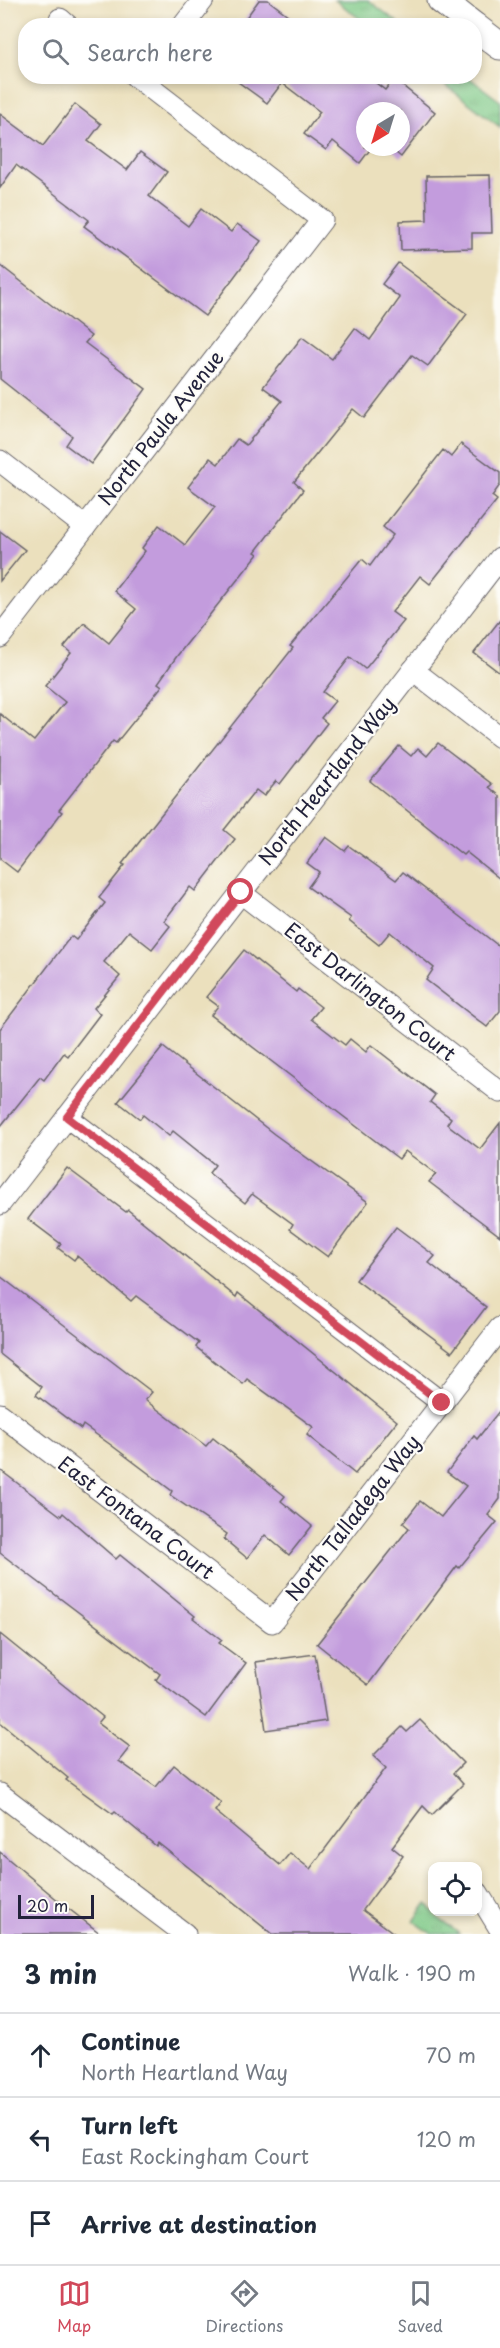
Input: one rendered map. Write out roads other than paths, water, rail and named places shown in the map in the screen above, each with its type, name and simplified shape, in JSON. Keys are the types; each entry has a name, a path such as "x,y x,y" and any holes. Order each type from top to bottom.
{"street":[{"path":"189,18 203,0"},
{"path":"441,0 464,18"},
{"path":"482,32 500,46"},
{"name":"North Paula Avenue","path":"0,637 322,220 148,84"},
{"path":"0,461 85,527"},
{"name":"North Heartland Way","path":"0,1204 500,558"},
{"path":"413,670 500,737"},
{"name":"East Darlington Court","path":"241,892 500,1092"},
{"path":"67,1117 442,1403"},
{"name":"North Talladega Way","path":"272,1622 500,1328"},
{"name":"East Fontana Court","path":"0,1414 272,1622"},
{"path":"0,1794 185,1934"},
{"path":"482,1901 500,1929"}]}
